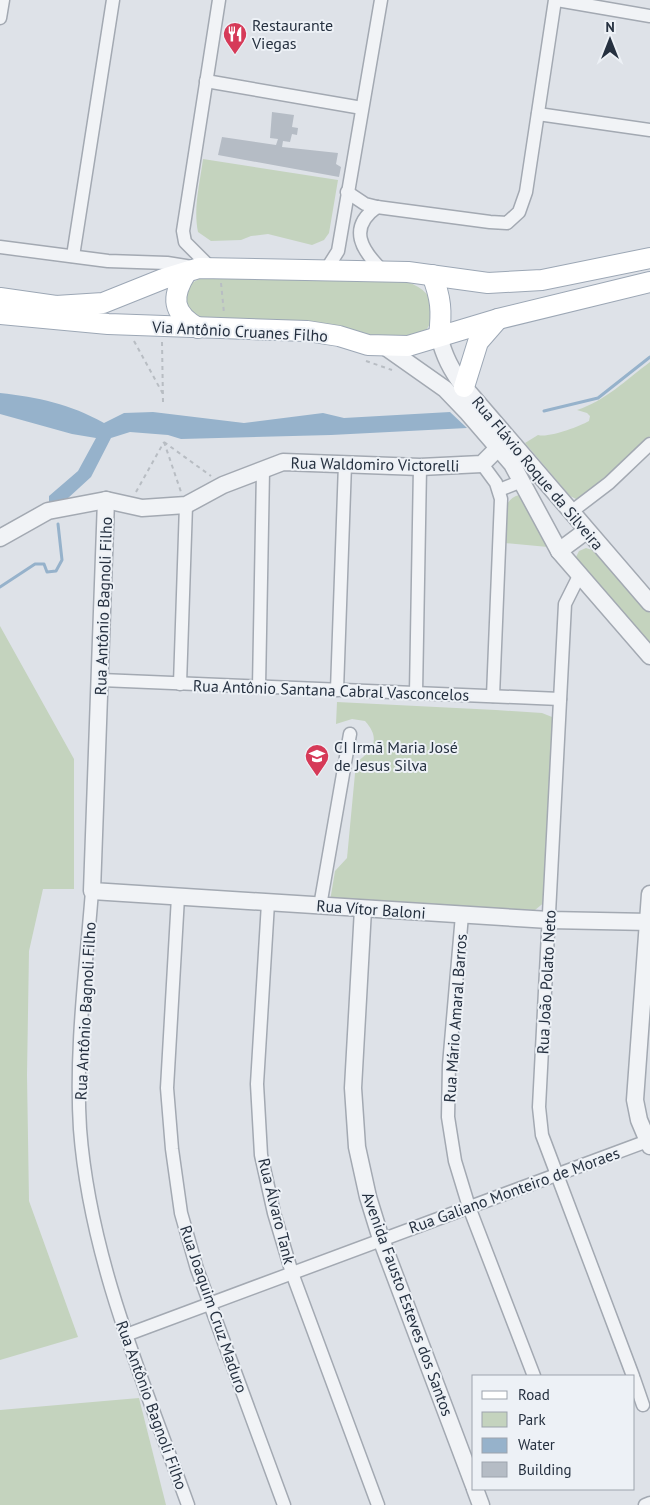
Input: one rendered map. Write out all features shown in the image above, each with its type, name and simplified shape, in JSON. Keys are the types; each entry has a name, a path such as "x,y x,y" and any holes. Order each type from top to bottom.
{"main road":[{"path":"0,298 56,306 82,306 103,303 163,279 204,272 383,271 432,275 488,283 542,280 650,258"},
{"path":"198,328 185,321 178,310 175,298 177,286 204,272"},
{"path":"432,275 440,294 439,336"},
{"name":"Via Antônio Cruanes Filho","path":"0,314 52,321 307,331 384,346 408,346 498,319 650,282"},
{"path":"464,387 478,342 498,319"}],"street":[{"path":"0,18 3,0"},
{"path":"72,256 113,0"},
{"path":"204,272 185,242 183,231 219,0"},
{"path":"326,270 338,251 381,0"},
{"path":"347,192 365,204 377,207 507,223 519,212 526,192 556,0 650,16"},
{"path":"206,81 362,108"},
{"path":"538,114 650,130"},
{"path":"377,207 367,214 362,224 361,236 364,250 383,271"},
{"path":"0,247 130,262 167,263 204,272"},
{"name":"Rua Flávio Roque da Silveira","path":"439,336 443,353 450,369 464,387 650,604"},
{"name":"Rua Flávio Roque da Silveira","path":"384,346 445,388 512,464 541,521 559,551 650,656"},
{"path":"571,512 609,483 650,444"},
{"name":"Rua Waldomiro Victorelli","path":"106,500 142,508 186,506 223,485 283,462 420,467 482,464 498,448"},
{"path":"337,690 345,464"},
{"path":"482,464 499,490 501,499 493,696"},
{"path":"416,693 420,467"},
{"path":"259,687 264,470"},
{"path":"499,490 522,482"},
{"path":"0,538 48,512 106,500"},
{"name":"Rua Antônio Bagnoli Filho","path":"106,500 92,891 79,1071 80,1129 89,1198 105,1271 126,1335 188,1505"},
{"path":"180,684 186,506"},
{"path":"559,551 586,531"},
{"name":"Rua João Polato Neto","path":"579,576 565,604 539,1107 542,1134 632,1375"},
{"name":"Rua Antônio Santana Cabral Vasconcelos","path":"101,680 560,698"},
{"path":"320,906 350,734"},
{"name":"Rua Vítor Baloni","path":"92,891 549,920 649,922"},
{"path":"649,1142 635,1100 645,1028 650,894"},
{"name":"Rua Joaquim Cruz Maduro","path":"178,897 167,1088 181,1213 210,1304 284,1505"},
{"name":"Rua Álvaro Tank","path":"268,903 257,1084 261,1155 274,1213 292,1273 378,1505"},
{"name":"Avenida Fausto Esteves dos Santos","path":"363,909 353,1088 357,1147 368,1197 381,1239 472,1482"},
{"name":"Rua Mário Amaral Barros","path":"462,915 449,1065 448,1117 455,1161 469,1207 534,1375"},
{"name":"Rua Galiano Monteiro de Moraes","path":"126,1335 556,1174 649,1142"},
{"name":"Rua João Polato Neto","path":"635,1383 643,1405"},
{"name":"Avenida Fausto Esteves dos Santos","path":"475,1490 481,1505"},
{"path":"645,1505 650,1503"}],"path":[{"path":"204,272 224,317"},
{"path":"139,339 131,337 163,394"},
{"path":"154,340 162,340 163,402"},
{"path":"364,361 398,371"},
{"path":"164,442 223,485"},
{"path":"129,504 164,442"},
{"path":"164,442 186,506"}],"green space":[{"path":"203,159 338,180 329,233 324,240 312,245 268,234 251,236 241,240 211,241 198,232 196,214"},
{"path":"199,279 407,282 417,286 430,298 432,314 426,331 419,339 371,335 330,325 201,317 190,313 184,306 188,285"},
{"path":"650,362 650,436 617,472 583,498 576,499 570,496 525,443 538,435 543,436 571,429 589,421 590,416 587,413 577,410 606,396"},
{"path":"519,495 548,547 504,543 503,523 505,508 508,502"},
{"path":"586,548 595,551 650,613 650,647 577,564 576,557 579,551"},
{"path":"0,626 74,759 74,889 43,889 29,951 27,1075 29,1201 78,1337 0,1360"},
{"path":"337,702 542,713 552,717 557,726 546,901 535,910 330,901 335,871 347,858 356,763 367,754 374,739 365,721 352,719 336,724"},
{"path":"139,1398 166,1505 0,1505 0,1410"}],"water":[{"path":"0,393 54,402 104,423 124,413 153,412 244,423 323,413 344,418 450,412 467,428 331,435 181,439 168,435 130,432 111,438 91,477 67,499 49,508 49,496 78,471 96,438 72,434 0,414"}],"building":[{"path":"272,112 294,115 292,127 298,128 297,135 292,134 290,142 283,141 282,147 338,153 336,164 341,167 339,177 218,155 222,137 276,145 278,139 270,138"}],"waterway":[{"path":"544,411 598,398 650,357"},
{"path":"0,587 35,564 44,564 47,572 56,571 62,560 58,524"}],"place":[{"name":"Restaurante Viegas","path":"235,55"},
{"name":"CI Irmã Maria José de Jesus Silva","path":"317,777"}]}
